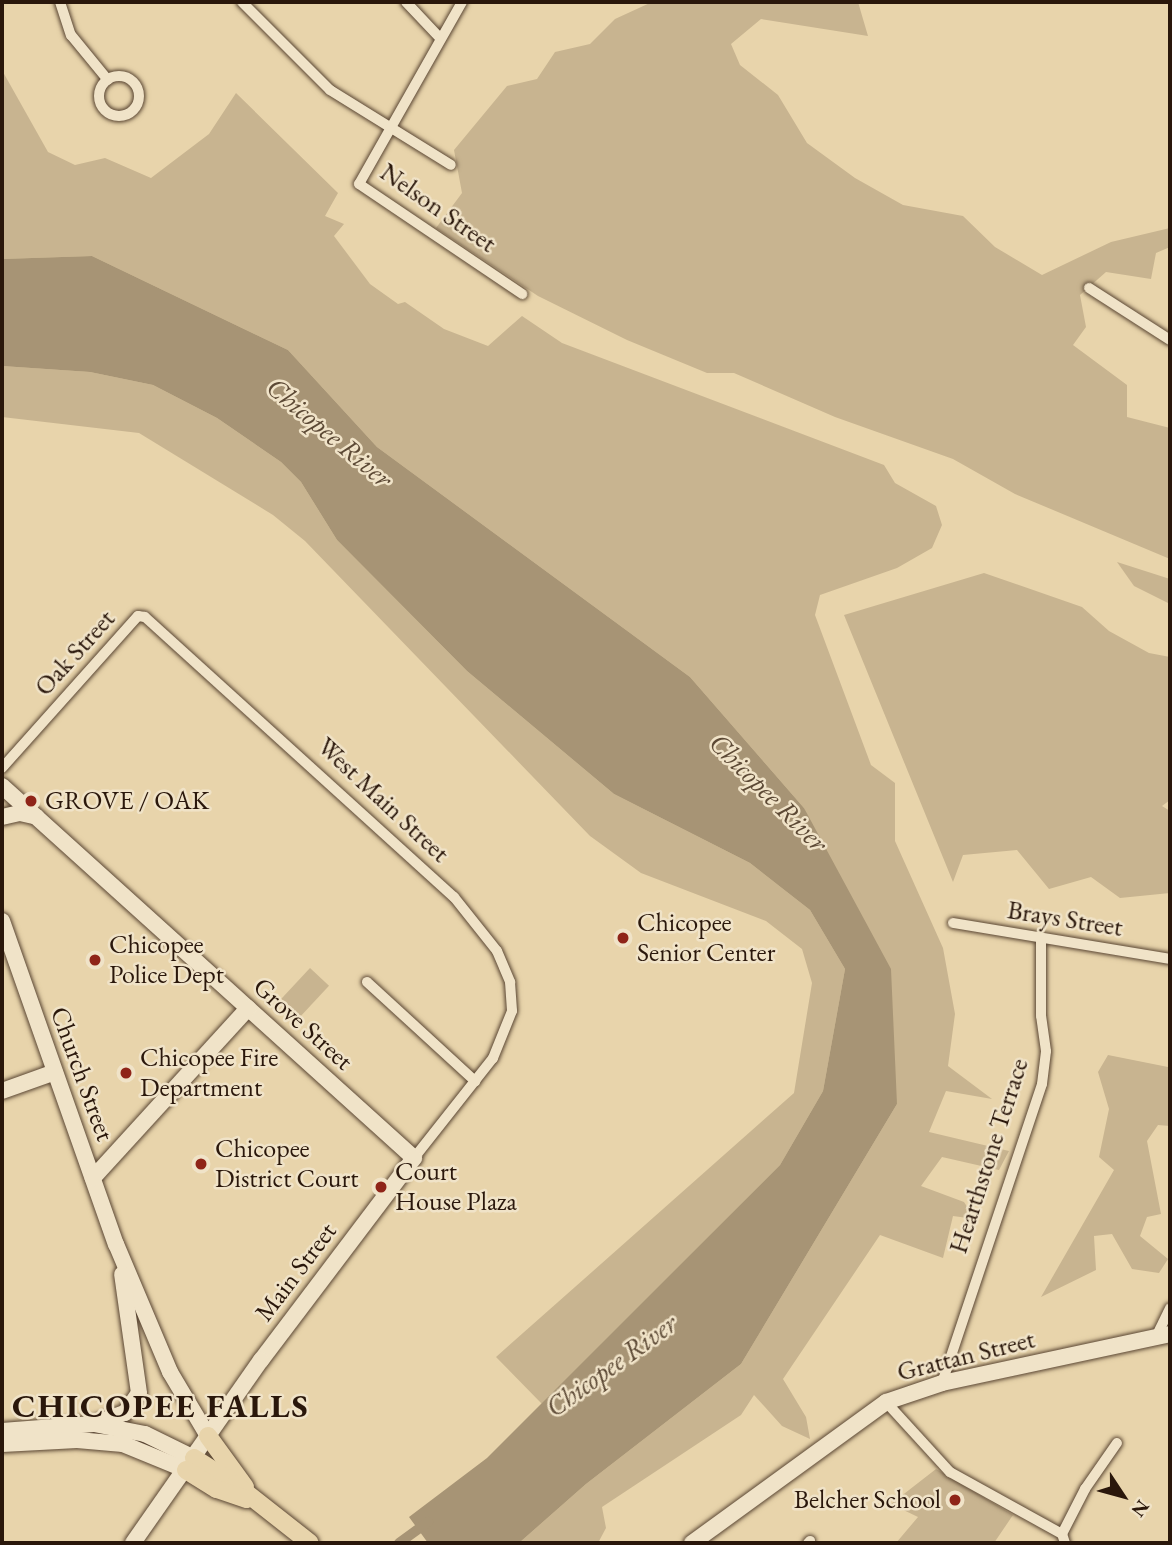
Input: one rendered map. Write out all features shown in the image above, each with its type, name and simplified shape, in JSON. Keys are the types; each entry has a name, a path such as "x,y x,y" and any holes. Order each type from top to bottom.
{"main road":[{"name":"Grove Street","path":"2,786 414,1158"},
{"path":"2,817 20,813 39,817"},
{"name":"Church Street","path":"2,921 116,1244 170,1372 208,1436"},
{"path":"93,1178 248,1008"},
{"path":"2,1091 55,1072"},
{"name":"Main Street","path":"133,1543 208,1436 414,1158"},
{"name":"Church Street","path":"94,1424 125,1413 139,1393 131,1319 116,1244"},
{"name":"Grattan Street","path":"692,1543 886,1402 942,1383 1163,1335"},
{"path":"2,1421 58,1425"},
{"path":"2,1431 94,1424 145,1434 190,1464 253,1498 308,1541"},
{"path":"208,1436 253,1498"},
{"path":"2,1444 100,1441 138,1448 190,1464"}],"street":[{"path":"60,2 71,35 108,80"},
{"path":"242,2 330,90 451,165"},
{"path":"405,2 440,38"},
{"name":"Nelson Street","path":"462,2 359,184 522,294"},
{"path":"1089,288 1170,340"},
{"name":"Oak Street","path":"2,768 138,616 158,627"},
{"name":"West Main Street","path":"158,627 475,918 497,951 510,982 512,1011 502,1042"},
{"name":"Brays Street","path":"953,923 1170,959"},
{"name":"Hearthstone Terrace","path":"942,1383 1042,1084 1046,1051 1041,1016 1041,939"},
{"path":"367,982 475,1081"},
{"name":"Main Street","path":"414,1158 502,1042"},
{"path":"1163,1335 1170,1308"},
{"path":"886,1402 950,1472 1064,1539 1084,1489 1117,1443"}],"shaded area":[{"path":"652,2 858,2 868,36 761,19 731,44 740,65 778,95 807,143 855,178 903,205 963,216 995,247 1042,275 1111,242 1170,228 1170,247 1156,253 1151,279 1106,272 1080,295 1086,327 1073,345 1127,385 1127,417 1170,428 1170,559 1015,494 953,459 835,417 734,373 707,373 627,340 538,296 436,228 462,193 454,150 507,86 537,79 555,52 590,44 615,19"},
{"path":"2,12 3,72 48,152 75,165 105,158 151,178 209,134 236,93 338,193 325,216 344,224 334,236 370,284 398,304 405,302 444,329 488,346 522,316 562,343 884,465 895,483 936,506 942,525 932,548 897,568 820,595 815,615 871,765 895,783 895,841 943,948 955,1014 948,1066 992,1099 946,1091 929,1132 1009,1151 999,1170 942,1157 921,1186 964,1202 975,1219 953,1216 943,1258 880,1235 783,1379 806,1417 810,1439 782,1426 754,1395 741,1415 602,1507 606,1528 598,1543 519,1543 586,1484 741,1364 897,1104 804,808 690,677 377,447 288,350 92,256 2,259"},
{"path":"2,366 90,372 153,385 217,418 281,462 301,482 337,540 467,671 614,794 750,863 810,910 845,969 823,1091 780,1165 542,1404 496,1357 794,1093 812,983 802,949 766,921 641,873 590,836 305,541 273,515 139,433 2,417"},
{"path":"1117,562 1170,579 1170,604 1134,586"},
{"path":"984,573 1082,607 1109,631 1149,653 1170,657 1170,800 1162,806 1170,811 1170,893 1120,898 1091,877 1049,889 1017,850 963,855 953,882 844,615"},
{"path":"310,968 329,986 300,1016 281,999"},
{"path":"1170,1052 1170,1126 1158,1125 1147,1141 1161,1214 1147,1217 1140,1236 1168,1259 1159,1273 1132,1269 1112,1234 1094,1236 1096,1270 1041,1297 1114,1170 1099,1157 1109,1109 1098,1072 1108,1055 1168,1067"},
{"name":"Belcher School","path":"936,1469 1013,1515 994,1543 896,1543 918,1517 891,1504"}],"water":[{"name":"Chicopee River","path":"92,256 288,350 377,447 690,677 804,808 891,969 897,1104 741,1364 586,1484 519,1543 428,1543 409,1517 487,1458 780,1165 823,1091 845,969 810,910 750,863 614,794 467,671 337,540 301,482 281,462 217,418 153,385 90,372 2,366 2,259"}],"waterway":[{"path":"399,1543 428,1522"}],"place":[{"name":"GROVE / OAK","path":"31,801"},
{"name":"Chicopee Senior Center","path":"623,938"},
{"name":"Chicopee Police Dept","path":"95,960"},
{"name":"Chicopee Fire Department","path":"126,1073"},
{"name":"Chicopee District Court","path":"201,1164"},
{"name":"Court House Plaza","path":"381,1187"},
{"name":"Belcher School","path":"955,1500"}],"district":[{"name":"CHICOPEE FALLS","path":"161,1406"}]}
